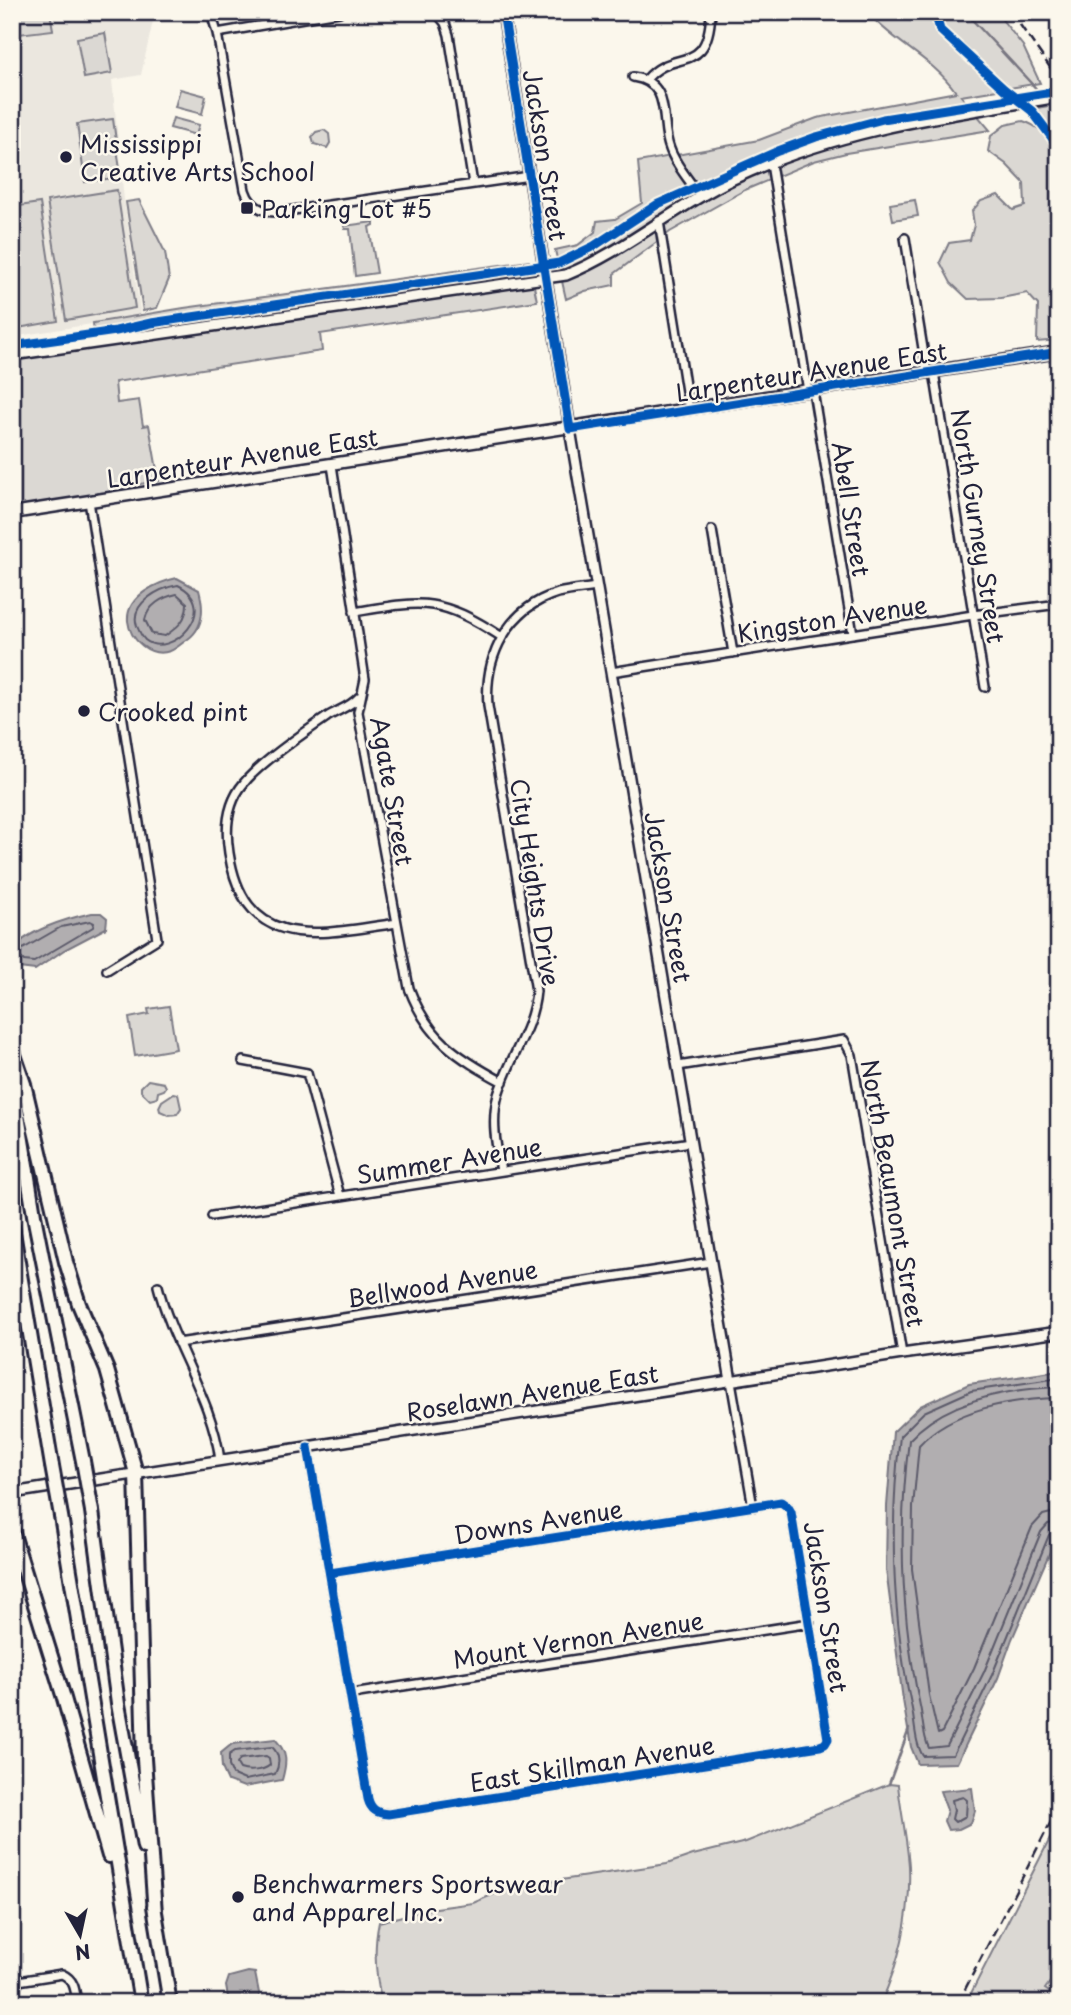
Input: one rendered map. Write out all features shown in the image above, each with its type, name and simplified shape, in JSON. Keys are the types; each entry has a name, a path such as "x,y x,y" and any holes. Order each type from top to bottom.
{"highway":[{"path":"12,1049 24,1084 65,1262 79,1304 107,1370 136,1473 144,1759 155,1913"},
{"path":"12,1078 35,1221 92,1511 118,1704 170,2003"},
{"path":"12,1226 141,2003"},
{"path":"12,1531 85,1768 126,1916"}],"main road":[{"name":"Larpenteur Avenue East","path":"12,513 1059,352"}],"street":[{"path":"211,12 245,190 250,201 257,207 269,212 280,212 530,176"},
{"path":"217,33 306,15 339,12"},
{"path":"436,12 445,23 449,35 473,184"},
{"name":"Jackson Street","path":"503,12 570,429 752,1507 781,1502 790,1509 829,1736 825,1744 820,1746"},
{"path":"646,80 659,68 685,60 700,51 709,33 711,12"},
{"path":"633,77 646,80 663,101 669,149 700,196"},
{"path":"12,355 566,275 612,253 659,221 732,179 806,149 861,132 1059,97"},
{"name":"Abell Street","path":"771,164 853,634"},
{"path":"659,221 690,410"},
{"name":"North Gurney Street","path":"905,237 985,687"},
{"name":"Agate Street","path":"332,465 365,679 358,712 409,988 422,1017 451,1051 503,1082"},
{"path":"89,501 157,939 107,970"},
{"path":"712,530 733,653"},
{"path":"354,612 405,604 433,604 461,612 502,636 521,614 545,599 558,593 597,587"},
{"name":"Kingston Avenue","path":"611,672 1059,604"},
{"name":"City Heights Drive","path":"501,1171 494,1125 496,1103 531,1020 536,991 488,706 489,669 502,636"},
{"path":"361,694 351,705 329,716 260,767 243,783 230,806 227,821 228,845 233,876 245,900 261,916 282,928 304,934 319,934 397,923"},
{"name":"North Beaumont Street","path":"678,1066 844,1040 852,1055 902,1354"},
{"path":"243,1061 307,1073 340,1196"},
{"name":"Summer Avenue","path":"212,1216 691,1142"},
{"name":"Bellwood Avenue","path":"178,1343 711,1262"},
{"path":"158,1286 168,1320 214,1424 220,1460"},
{"name":"Roselawn Avenue East","path":"12,1493 902,1354 1059,1332"},
{"path":"308,1447 352,1694"},
{"name":"Downs Avenue","path":"330,1573 752,1507"},
{"name":"Mount Vernon Avenue","path":"352,1694 810,1623"},
{"name":"East Skillman Avenue","path":"352,1694 368,1799 372,1808 379,1813 388,1814 820,1746"},
{"path":"12,1982 62,1974 70,1978 74,1985 77,2003"}],"shaded area":[{"name":"Mississippi Creative Arts School","path":"12,12 158,12 153,21 141,75 112,80 124,200 141,316 12,337"},
{"path":"16,12 50,12 53,30 19,34"},
{"path":"867,12 996,12 1023,46 1040,83 961,96 990,130 846,153 814,161 745,190 670,232 614,274 614,285 585,291 566,299 555,250 578,245 595,232 597,221 615,219 642,203 638,162 759,140 817,118 956,92 936,70"},
{"path":"105,33 112,73 84,78 77,38"},
{"path":"180,89 206,96 202,114 175,107"},
{"path":"1054,105 1059,108 1059,146 1037,108"},
{"path":"173,118 199,125 196,135 170,128"},
{"path":"113,119 121,177 85,182 77,124"},
{"path":"1023,121 1037,128 1052,147 1059,149 1059,340 1037,342 1038,305 1027,293 1001,298 968,299 951,283 940,262 949,243 970,240 974,225 972,211 981,201 998,195 1013,210 1025,206 1024,183 1006,164 988,151 991,136 1005,125"},
{"path":"324,130 329,134 330,143 327,148 314,144 312,137 316,132"},
{"path":"117,190 135,308 66,320 47,201"},
{"path":"139,200 165,252 169,279 157,308 143,311 126,202"},
{"path":"915,200 918,216 893,220 890,204"},
{"path":"40,203 58,321 12,329 12,207"},
{"path":"374,222 374,225 369,227 377,273 355,276 350,229 345,229 344,226"},
{"path":"529,261 537,301 320,334 322,351 115,382 117,403 139,400 143,426 149,425 159,481 133,485 134,495 12,513 12,355 95,342 93,323"},
{"path":"169,1006 176,1049 135,1056 129,1018 149,1014 148,1009"},
{"path":"148,1080 164,1083 166,1087 158,1092 157,1098 150,1100 141,1091 141,1087"},
{"path":"174,1093 178,1094 181,1108 177,1114 169,1115 160,1111 162,1101"},
{"path":"889,1784 898,1785 909,1884 903,1936 881,2003 382,2003 376,1962 379,1922 429,1909 473,1903 499,1892 528,1885 667,1864 746,1842"},
{"path":"1059,1821 1059,1970 1045,1989 1059,1999 1059,2003 966,2003"},
{"path":"1059,1970 1059,1999 1045,1989"}],"water":[{"path":"177,578 199,590 202,604 200,623 188,639 172,650 148,650 137,641 130,628 128,621 132,604 153,587"},
{"path":"101,913 107,918 106,928 64,950 35,970 19,968 12,952 18,944 59,922"},
{"path":"1059,1371 1059,1531 998,1678 957,1763 918,1764 911,1747 903,1700 886,1570 887,1506 893,1432 920,1406 969,1384"},
{"path":"275,1739 285,1758 282,1780 244,1787 228,1781 222,1768 221,1753 232,1744"},
{"path":"972,1788 975,1811 971,1823 959,1829 948,1830 944,1821 947,1810 940,1791"},
{"path":"255,1973 261,2003 229,2003 226,1986 229,1977"}],"waterway":[{"path":"965,12 1043,96"},
{"path":"1048,101 1059,115"},
{"path":"889,1784 909,1729"}],"railway":[{"path":"1011,12 1059,80"},
{"path":"958,2003 1059,1806"}],"cycle path":[{"path":"503,12 570,429 1059,352"},
{"path":"935,12 940,30 1032,111 1059,147"},
{"path":"12,346 559,263 594,246 658,204 816,137 883,119 1059,91"},
{"path":"308,1447 368,1799 375,1810 388,1814 820,1746 828,1739 791,1512 781,1502 330,1573"}],"place":[{"name":"Mississippi Creative Arts School","path":"66,157"},
{"name":"Parking Lot #5","path":"247,208"},
{"name":"Crooked pint","path":"84,711"},
{"name":"Benchwarmers Sportswear and Apparel Inc.","path":"238,1897"}]}
